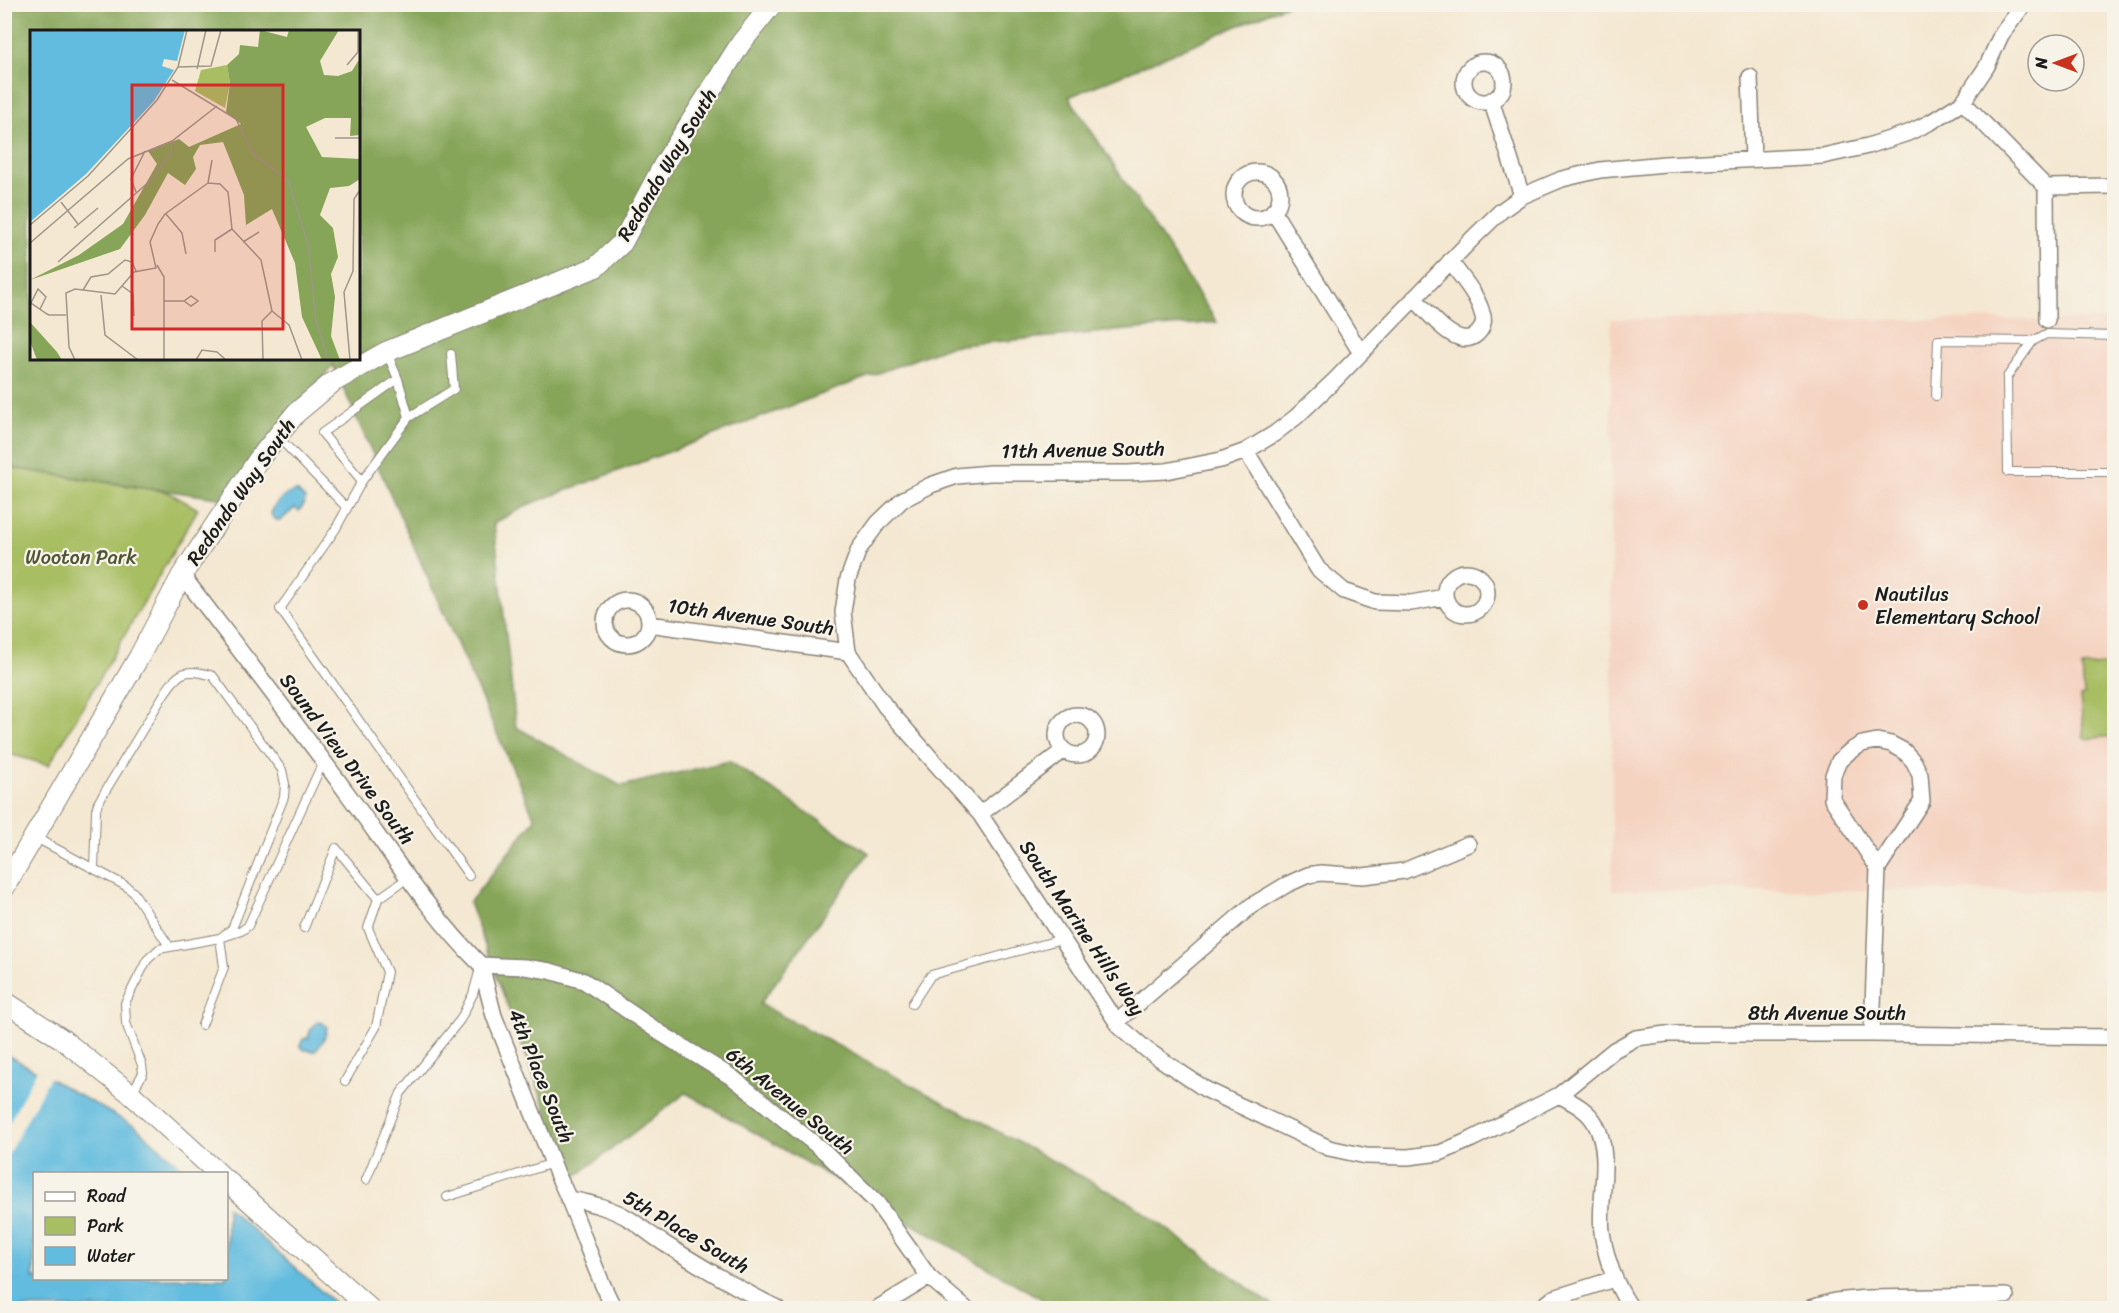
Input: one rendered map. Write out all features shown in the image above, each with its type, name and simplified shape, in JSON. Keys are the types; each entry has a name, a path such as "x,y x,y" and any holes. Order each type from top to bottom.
{"street":[{"name":"Redondo Way South","path":"4,888 139,657 182,575 247,476 296,414 333,382 386,352 596,267 622,243 671,154 741,43 772,4"},
{"path":"2024,4 2001,35 1987,66 1963,102 2046,187 2046,327"},
{"path":"1750,77 1753,159"},
{"path":"1491,100 1522,196"},
{"name":"11th Avenue South","path":"848,652 843,612 848,579 860,549 878,523 902,500 931,485 957,476 990,473 1166,471 1221,460 1246,451 1296,417 1501,211 1522,196 1562,179 1600,170 1823,156 1868,147 1908,133 1963,102"},
{"path":"2046,187 2115,186"},
{"path":"1273,211 1361,353"},
{"path":"1414,298 1450,334 1461,339 1472,337 1479,332 1483,326 1483,315 1478,303 1450,261"},
{"path":"1246,451 1318,569 1344,591 1375,602 1411,603 1445,597"},
{"name":"Sound View Drive South","path":"182,575 409,877 463,947 481,965"},
{"name":"10th Avenue South","path":"649,624 848,652"},
{"name":"South Marine Hills Way","path":"848,652 885,706 980,814 1117,1022 1147,1050 1205,1089 1329,1148 1366,1156 1408,1157 1440,1153 1559,1095"},
{"path":"1872,1034 1878,868 1922,801 1920,775 1914,762 1904,751 1891,744 1877,741 1862,744 1850,750 1839,761 1833,775 1832,799 1878,868"},
{"path":"980,814 1064,750"},
{"path":"1117,1022 1251,906 1286,885 1308,875 1321,873 1363,876 1404,872 1468,844"},
{"name":"4th Place South","path":"481,965 494,1016 553,1163 570,1199"},
{"name":"6th Avenue South","path":"481,965 525,967 550,971 584,981 662,1034 733,1078 826,1153 877,1203 929,1277 965,1308"},
{"path":"4,1000 62,1039 131,1094 218,1172"},
{"name":"8th Avenue South","path":"1559,1095 1614,1050 1636,1038 1677,1034 2115,1037"},
{"path":"1559,1095 1586,1110 1595,1123 1600,1137 1603,1155 1602,1231 1614,1279 1631,1308"},
{"path":"228,1182 369,1308"},
{"path":"570,1199 590,1259 614,1308"},
{"name":"5th Place South","path":"570,1199 593,1203 612,1210 731,1284 777,1308"},
{"path":"878,1308 929,1277"},
{"path":"1541,1308 1554,1298 1614,1279"},
{"path":"1811,1308 1834,1301 1867,1298 2006,1296"}],"lane":[{"path":"2115,336 2046,327 2032,341 2007,377 2008,472 2115,472"},
{"path":"1936,396 1938,340 2032,341"},
{"path":"386,352 398,379 409,417"},
{"path":"451,354 454,389 409,417 362,481 335,530 280,609 468,876"},
{"path":"362,481 322,433 398,379"},
{"path":"278,436 347,508"},
{"path":"94,869 96,810 118,770 172,682 182,672 197,671 213,675 282,770 285,784 284,797 232,929 220,938"},
{"path":"131,1094 143,1073 126,1023 125,1003 147,960 159,950 169,946 220,938 241,931 248,926 324,761"},
{"path":"34,837 126,886 134,893 169,946"},
{"path":"304,928 336,848 378,899"},
{"path":"345,1081 376,1027 387,972 368,928 378,899 409,877"},
{"path":"202,1025 224,968 220,938"},
{"path":"912,1004 931,975 1062,939"},
{"path":"366,1180 401,1093 460,1020 473,994 481,965"},
{"path":"447,1197 553,1163"}],"shaded area":[{"name":"Nautilus Elementary School","path":"1611,319 2114,320 2114,891 1612,890"}],"green space":[{"path":"4,5 1287,5 1069,97 1217,322 950,346 530,504 494,523 516,727 621,786 729,761 869,853 760,1004 1131,1203 1276,1308 1057,1308 686,1093 572,1179 469,903 535,819 333,365 231,500 5,467"},
{"name":"Wooton Park","path":"4,467 168,492 198,509 49,765 5,753"},
{"path":"2114,664 2114,736 2084,739 2080,696 2084,695 2082,667"}],"water":[{"path":"297,491 305,499 299,511 295,508 280,521 274,519 271,514 278,502"},
{"path":"318,1022 327,1027 325,1038 315,1051 305,1050 300,1046 303,1039 308,1038 311,1029"},
{"path":"4,1053 136,1127 188,1172 33,1172 33,1280 228,1280 228,1208 340,1308 5,1308"}],"pier":[{"path":"38,1068 51,1075 5,1160 5,1130"}],"place":[{"name":"Nautilus Elementary School","path":"1863,605"}]}
